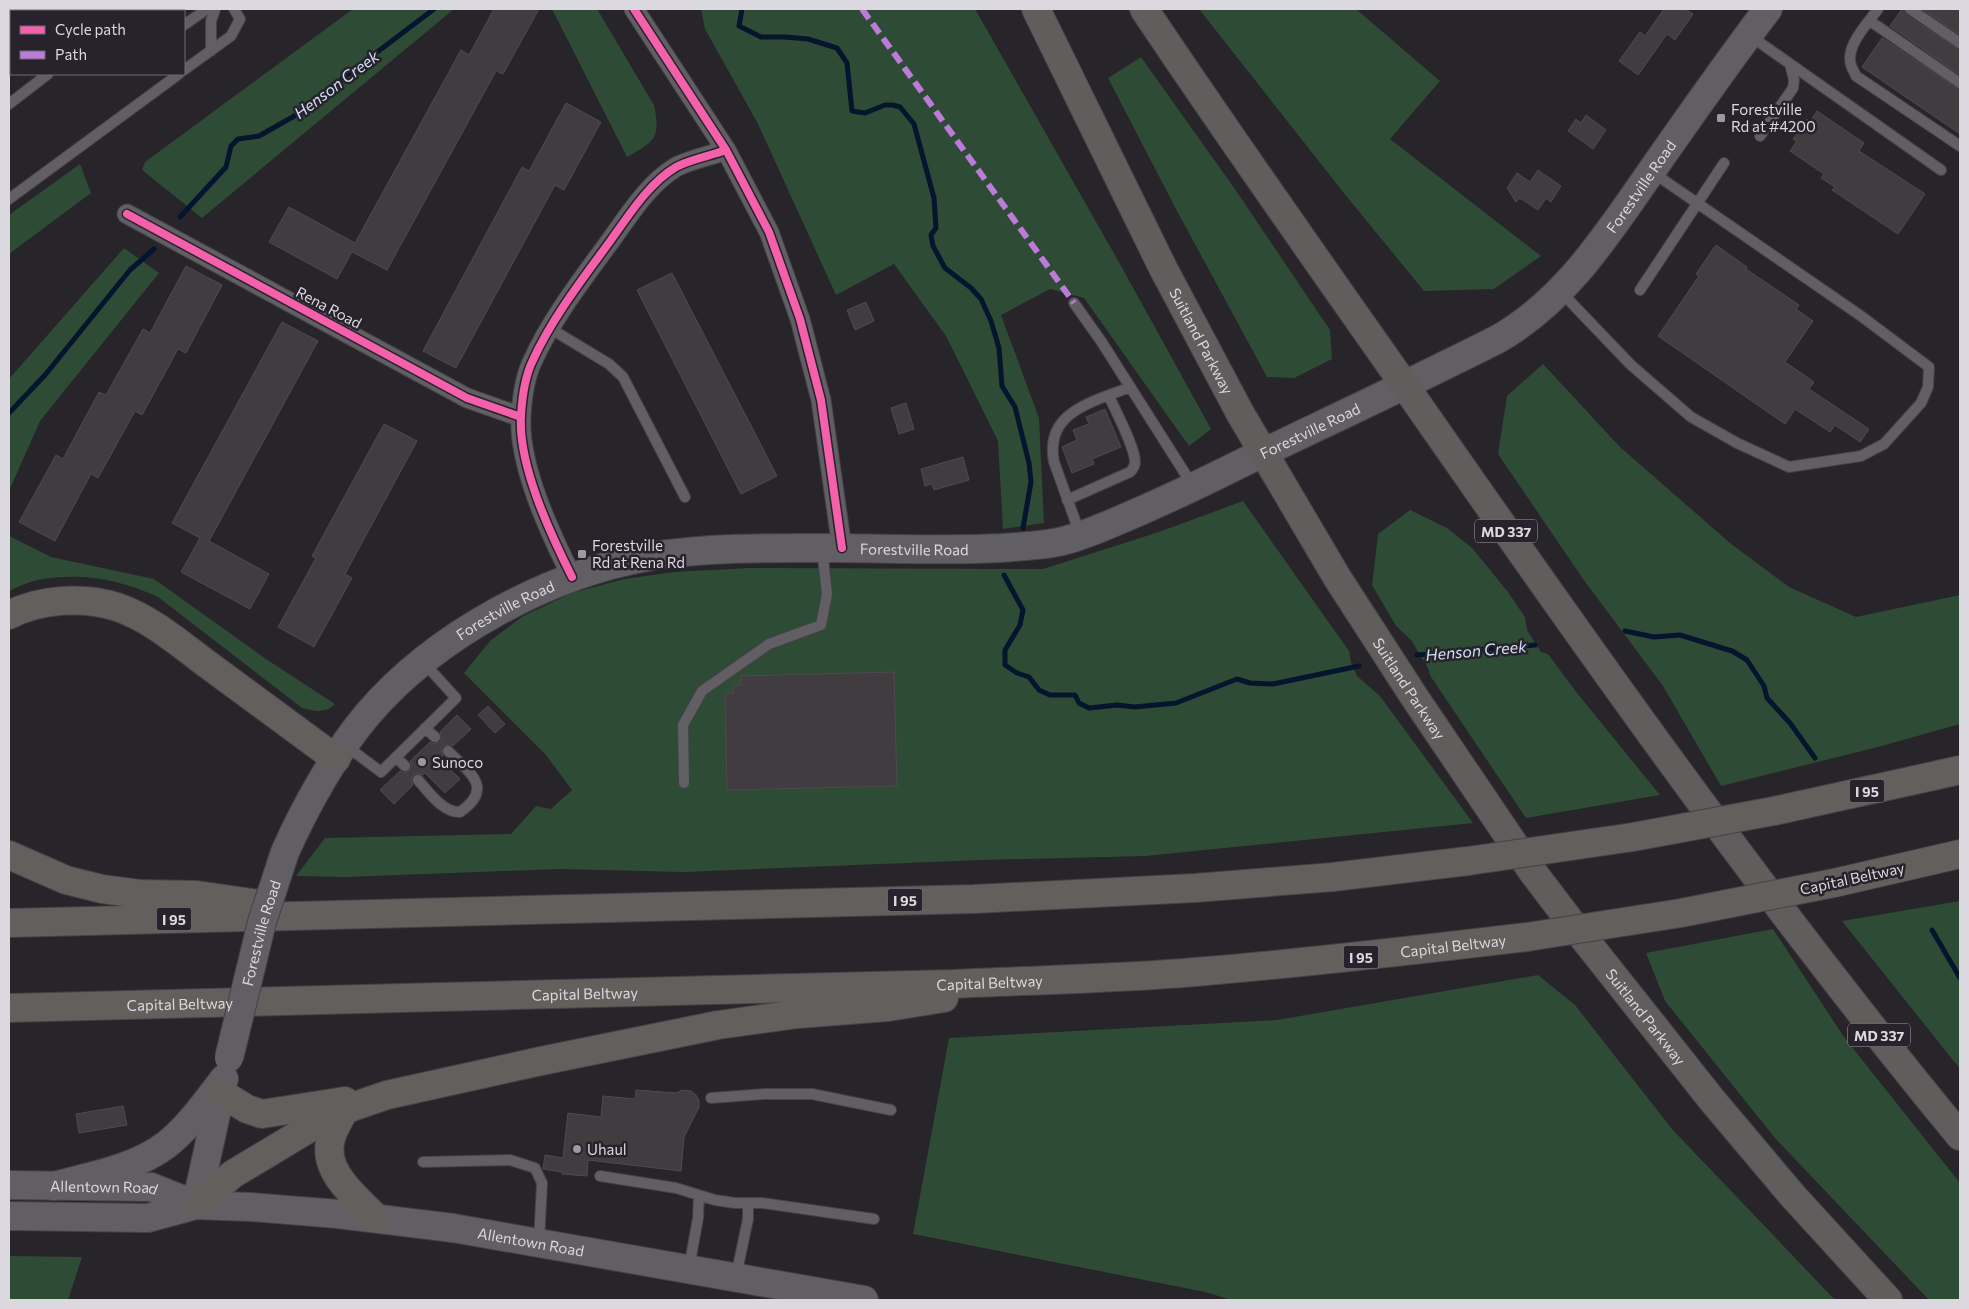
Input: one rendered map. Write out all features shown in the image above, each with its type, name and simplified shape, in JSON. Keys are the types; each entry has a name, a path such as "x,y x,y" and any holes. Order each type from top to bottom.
{"highway":[{"name":"Suitland Parkway","path":"1036,9 1167,276 1218,372 1338,579 1392,664 1532,871 1566,917 1712,1100 1792,1195 1888,1300"},
{"path":"1144,9 1404,385"},
{"name":"MD 337","path":"1404,385 1583,640 1683,778 1838,983 1960,1136"},
{"path":"9,615 33,606 66,602 104,604 127,611 164,633 340,752"},
{"name":"I 95","path":"9,923 983,898 1195,888 1333,877 1468,861 1633,838 1774,811 1960,770"},
{"name":"Capital Beltway","path":"9,1008 952,984 1194,972 1364,956 1527,936 1681,913 1834,883 1960,854"},
{"path":"9,855 66,880 112,891 157,895 197,895 340,915"},
{"path":"196,1205 233,1174 318,1123 356,1105 532,1063 718,1025 798,1014 888,1007 1059,979"},
{"path":"225,1077 247,1109 262,1114 278,1113 334,1102 356,1105"},
{"path":"356,1105 331,1138 330,1157 332,1167 344,1184 376,1218"}],"main road":[{"name":"Forestville Road","path":"196,1205 262,922 285,852 300,820 340,752 366,716 379,701 423,662 483,621 520,601 572,577 618,563 654,556 700,551 832,548 984,549 1040,545 1080,535 1151,506 1264,453 1518,328 1560,292 1584,266 1768,9"},
{"path":"54,1186 126,1166 155,1152 180,1132 225,1077"},
{"name":"Allentown Road","path":"9,1185 151,1188 196,1205"},
{"name":"Allentown Road","path":"9,1216 148,1218 196,1205 271,1208 376,1218 453,1228 864,1300"}],"street":[{"path":"634,9 726,150 769,232 800,320 821,400 832,548"},
{"path":"572,577 558,548 529,475 521,417 524,392 532,361 580,282 636,206 654,185 675,168 689,161 726,150"},
{"name":"Rena Road","path":"127,214 467,398 521,417"}],"lane":[{"path":"211,51 211,21 214,9"},
{"path":"185,24 214,9"},
{"path":"185,69 231,36 240,19 234,9"},
{"path":"1878,9 1850,53 1850,65 1856,76 1960,146"},
{"path":"1910,9 1960,44"},
{"path":"1870,21 1960,83"},
{"path":"1749,35 1941,170"},
{"path":"1760,136 1793,88 1794,80 1790,64"},
{"path":"9,104 47,75"},
{"path":"9,199 178,75"},
{"path":"1640,290 1724,162"},
{"path":"1560,292 1631,365 1691,417 1737,443 1789,467 1862,456 1884,444 1921,403 1928,387 1929,368 1861,316 1651,171"},
{"path":"1074,303 1193,487"},
{"path":"551,329 609,364 623,377 685,498"},
{"path":"1080,535 1054,462 1052,451 1054,436 1058,426 1074,411 1130,388"},
{"path":"1068,500 1130,472 1134,468 1135,462 1132,451 1109,396"},
{"path":"684,784 683,725 702,692 769,644 821,625 827,594 832,548"},
{"path":"340,752 381,772 456,698 423,662"},
{"path":"425,728 434,737"},
{"path":"418,780 444,807 452,812 460,812 471,804 478,793 477,782 448,751"},
{"path":"396,757 405,766"},
{"path":"711,1098 765,1094 812,1094 891,1110"},
{"path":"423,1162 510,1160 535,1168 542,1183 539,1243"},
{"path":"600,1176 676,1188 715,1200 794,1207 874,1220"},
{"path":"689,1269 698,1218 699,1195"},
{"path":"736,1277 748,1219 748,1203"}],"green space":[{"path":"353,9 454,9 202,218 142,170 145,162"},
{"path":"552,9 597,9 654,105 657,125 654,137 644,147 627,157"},
{"path":"701,9 975,9 1211,429 1189,446 1084,298 1050,289 1001,315 1039,418 1044,523 1003,529 998,441 946,336 894,264 836,295 758,124 705,29"},
{"path":"1199,9 1356,9 1440,81 1390,139 1541,256 1494,289 1424,291 1343,192"},
{"path":"1141,57 1237,192 1330,330 1332,359 1294,378 1267,377 1177,211 1108,78"},
{"path":"80,164 91,193 9,254 9,215"},
{"path":"124,248 159,273 40,421 9,491 9,379"},
{"path":"1543,364 1620,447 1730,543 1789,587 1856,617 1960,595 1960,724 1878,747 1721,786 1663,686 1583,579 1498,454 1507,396"},
{"path":"1243,501 1349,651 1357,676 1380,696 1473,823 1145,856 981,860 684,872 560,869 346,877 296,876 325,838 511,834 536,806 551,809 572,790 546,755 464,673 490,641 523,616 572,593 624,579 674,572 749,568 1043,569 1159,532"},
{"path":"1410,510 1447,528 1472,548 1508,592 1525,617 1527,630 1541,652 1548,654 1577,693 1660,795 1526,818 1431,677 1427,666 1411,640 1396,626 1372,585 1378,534"},
{"path":"9,536 51,557 154,579 266,659 335,704 324,710 315,711 302,708 158,597 144,591 99,579 69,577 34,581 9,591"},
{"path":"1960,901 1960,1069 1842,921"},
{"path":"1773,929 1844,1037 1960,1183 1960,1300 1929,1300 1775,1138 1665,1001 1646,953"},
{"path":"1538,975 1575,1005 1672,1129 1835,1300 1232,1300 1205,1292 913,1234 949,1038 1277,1020"},
{"path":"9,1256 82,1257 68,1300 9,1300"}],"building":[{"path":"494,9 539,9 503,74 496,71 387,270 352,252 337,279 269,242 289,207 355,243 461,50 469,55"},
{"path":"1664,9 1685,9 1693,14 1675,40 1667,34 1638,75 1619,61 1640,32 1645,36"},
{"path":"1902,9 1906,15 1960,50 1960,75 1890,26"},
{"path":"1922,9 1960,9 1960,35"},
{"path":"1882,38 1960,90 1960,134 1862,67"},
{"path":"566,103 601,122 564,190 555,185 456,368 423,351 522,167 529,171"},
{"path":"1817,111 1864,143 1859,151 1925,194 1898,234 1832,190 1835,187 1821,178 1824,174 1790,151 1797,141 1793,139 1807,119 1810,122"},
{"path":"1586,115 1606,130 1593,149 1568,131 1576,119 1581,123"},
{"path":"1538,170 1561,186 1551,202 1546,198 1538,210 1520,198 1516,202 1507,188 1517,173 1530,182"},
{"path":"1716,245 1747,267 1746,269 1799,305 1796,309 1813,321 1785,362 1814,382 1809,389 1869,429 1860,442 1835,425 1830,432 1795,409 1785,424 1658,336 1699,276 1696,274"},
{"path":"186,266 222,285 186,353 178,349 142,415 135,411 98,478 91,474 55,541 19,522 56,455 63,459 99,392 106,395 143,329 150,333"},
{"path":"672,273 777,476 741,494 637,290"},
{"path":"866,302 874,321 855,330 847,310"},
{"path":"282,322 318,341 209,541 269,574 250,609 181,572 200,538 172,523"},
{"path":"906,403 914,429 899,434 891,408"},
{"path":"1105,409 1121,447 1092,459 1094,464 1072,473 1062,447 1077,440 1073,430 1089,424 1086,417"},
{"path":"384,424 417,441 345,574 352,578 314,647 278,627 316,558 312,556"},
{"path":"963,457 969,480 934,490 932,484 925,486 921,469"},
{"path":"894,672 897,786 727,790 725,693 733,693 733,685 741,685 740,676"},
{"path":"488,706 505,724 495,733 478,715"},
{"name":"Sunoco","path":"457,715 471,729 453,746 449,744 443,746 441,750 443,756 440,759 460,779 445,793 425,773 423,775 416,773 411,778 413,785 394,804 380,790 400,771 404,773 409,771 412,767 410,761 430,742 434,744 440,742 442,738 440,732"},
{"path":"636,1090 676,1093 682,1090 691,1091 696,1095 699,1107 684,1137 681,1171 588,1160 587,1176 562,1174 562,1172 543,1169 545,1155 563,1158 568,1113 601,1117 603,1096 635,1099"},
{"path":"123,1106 127,1125 79,1133 76,1114"}],"waterway":[{"name":"Henson Creek","path":"180,217 226,167 231,146 238,139 259,136 312,106 343,78 434,9"},
{"name":"Henson Creek","path":"742,9 739,26 761,37 808,39 837,48 847,63 852,111 865,113 885,105 893,105 900,107 914,124 934,198 936,228 931,235 933,246 945,268 971,288 981,299 991,321 999,348 1002,386 1015,407 1029,463 1031,482 1023,528"},
{"name":"Henson Creek","path":"9,413 45,375 130,270 154,249"},
{"name":"Henson Creek","path":"1004,575 1023,610 1020,625 1005,650 1005,665 1017,673 1029,677 1039,690 1050,695 1075,695 1079,703 1089,708 1117,705 1135,707 1176,703 1237,679 1250,683 1273,684 1359,666"},
{"name":"Henson Creek","path":"1625,631 1654,637 1680,635 1732,651 1747,660 1764,686 1767,698 1790,723 1815,758"},
{"name":"Henson Creek","path":"1417,655 1535,645"},
{"name":"Henson Creek","path":"1932,930 1960,978"}],"marked path":[{"path":"862,9 1074,303"}],"cycle path":[{"path":"634,9 726,150 769,232 800,319 821,400 842,548"},
{"path":"572,577 545,520 525,456 521,435 521,416 524,387 530,366 549,329 569,298 632,210 648,191 676,167 726,150"},
{"path":"127,214 467,398 521,417"}],"place":[{"name":"Forestville Rd at #4200","path":"1721,118"},
{"name":"Forestville Rd at Rena Rd","path":"582,554"},
{"name":"Sunoco","path":"422,762"},
{"name":"Uhaul","path":"577,1149"}]}
